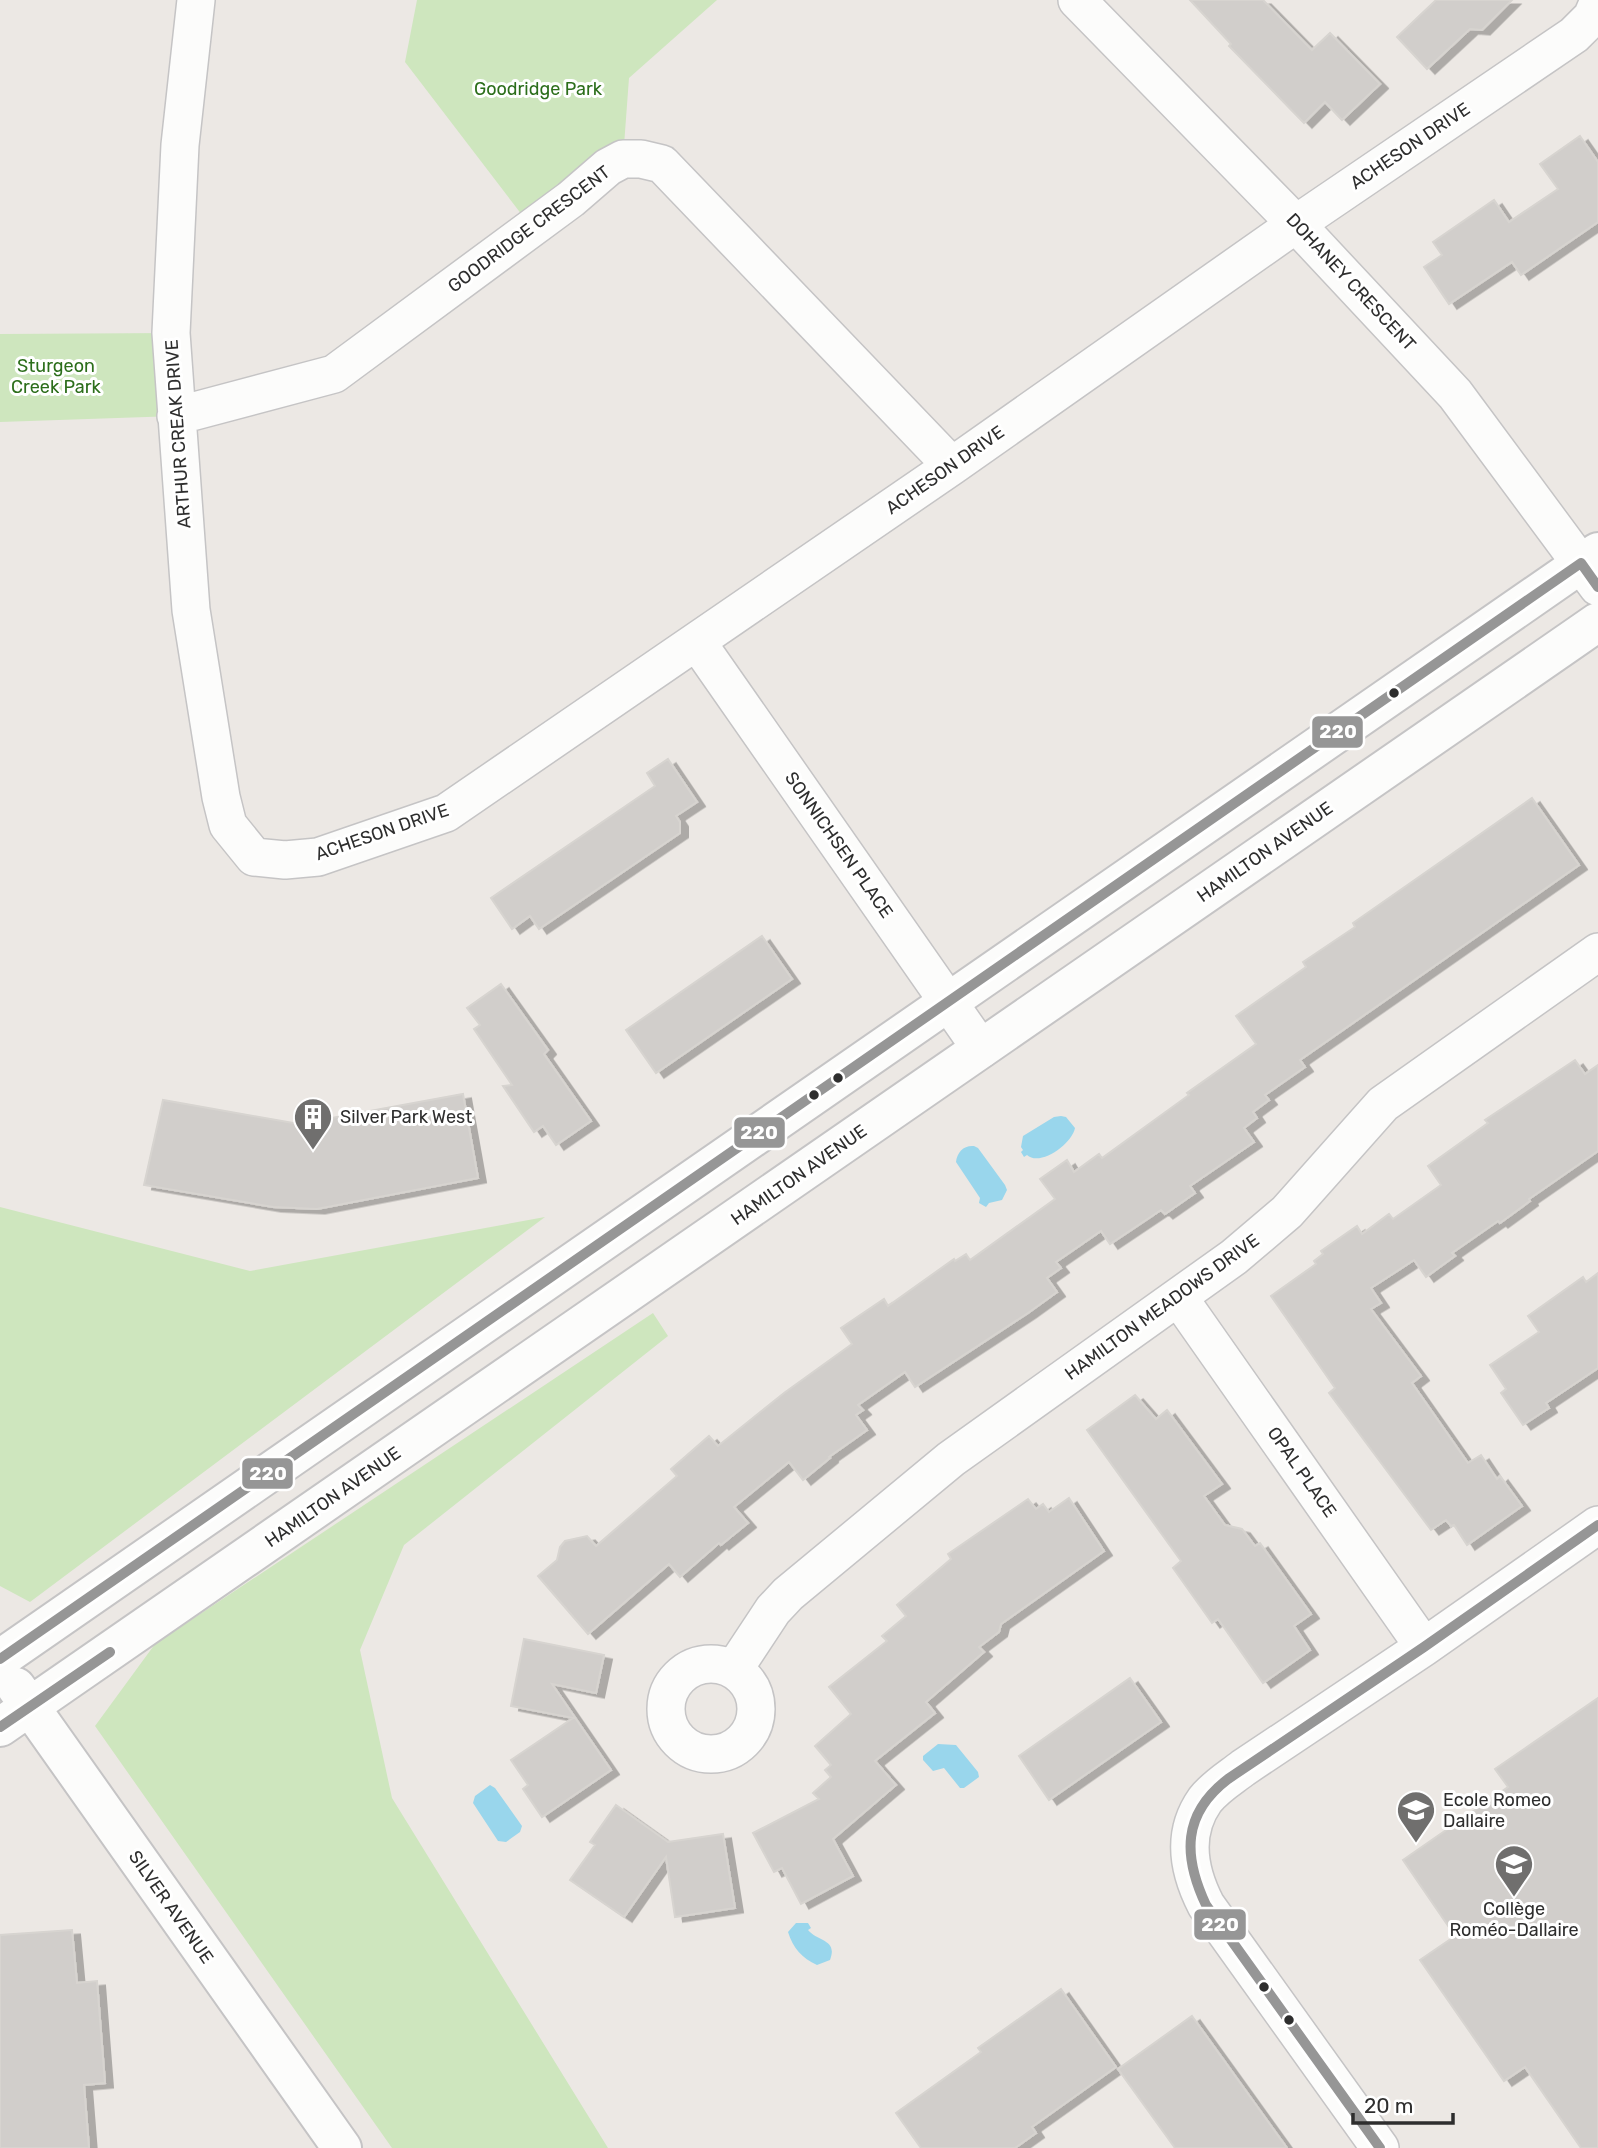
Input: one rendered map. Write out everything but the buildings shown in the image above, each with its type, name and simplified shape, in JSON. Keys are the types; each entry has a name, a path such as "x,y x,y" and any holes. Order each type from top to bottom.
{"street":[{"name":"ARTHUR CREAK DRIVE","path":"196,0 180,159 171,333 176,416 191,610 221,797 228,825 254,857"},
{"name":"DOHANEY CRESCENT","path":"1077,0 1296,224 1455,394 1592,567"},
{"name":"ACHESON DRIVE","path":"254,857 285,860 318,857 446,813 952,466 1296,224 1574,35 1592,17 1598,3"},
{"name":"GOODRIDGE CRESCENT","path":"176,416 334,373 571,199 608,167 623,159 641,159 662,164 952,466"},
{"path":"0,1659 948,1002 1592,567"},
{"name":"HAMILTON AVENUE","path":"15,1717 1598,622"},
{"name":"SONNICHSEN PLACE","path":"697,642 981,1049"},
{"name":"HAMILTON MEADOWS DRIVE","path":"734,1669 767,1618 788,1594 951,1459 1234,1257 1287,1212 1383,1104 1598,952"},
{"name":"OPAL PLACE","path":"1179,1298 1424,1647"},
{"path":"1380,2148 1206,1905 1194,1883 1190,1863 1191,1839 1199,1811 1215,1790 1243,1768 1424,1647 1598,1525"},
{"name":"SILVER AVENUE","path":"0,1665 15,1717 342,2148"}],"green space":[{"name":"Goodridge Park","path":"417,0 717,0 629,78 623,159 532,228 405,62"},
{"name":"Sturgeon Creek Park","path":"171,333 176,416 0,422 0,334"},
{"path":"0,1207 250,1271 545,1217 30,1602 0,1586"},
{"path":"653,1313 668,1336 404,1545 360,1650 392,1798 608,2148 392,2148 95,1726 155,1644"}],"water":[{"path":"1054,1117 1066,1117 1075,1128 1068,1141 1047,1156 1024,1157 1021,1152 1023,1136"},
{"path":"974,1146 1007,1190 1002,1200 989,1203 986,1207 979,1203 980,1198 956,1162 962,1150"},
{"path":"938,1744 956,1745 978,1772 979,1777 960,1788 944,1768 933,1771 923,1760 923,1756"},
{"path":"490,1785 522,1826 520,1832 506,1842 498,1841 473,1803 475,1796"},
{"path":"796,1923 808,1923 811,1928 808,1930 812,1934 829,1944 832,1953 830,1960 817,1965 799,1952 788,1932"}],"transit line":[{"name":"220","path":"0,1659 1581,563 1598,587"},
{"name":"220","path":"1380,2148 1206,1905 1193,1870 1191,1837 1195,1821 1213,1792 1228,1779 1424,1647 1598,1525"},
{"name":"220","path":"0,1727 110,1652"}],"place":[{"name":"Silver Park West","path":"313,1151"},
{"name":"Ecole Romeo Dallaire","path":"1416,1844"},
{"name":"Collège Roméo-Dallaire","path":"1514,1898"}]}
